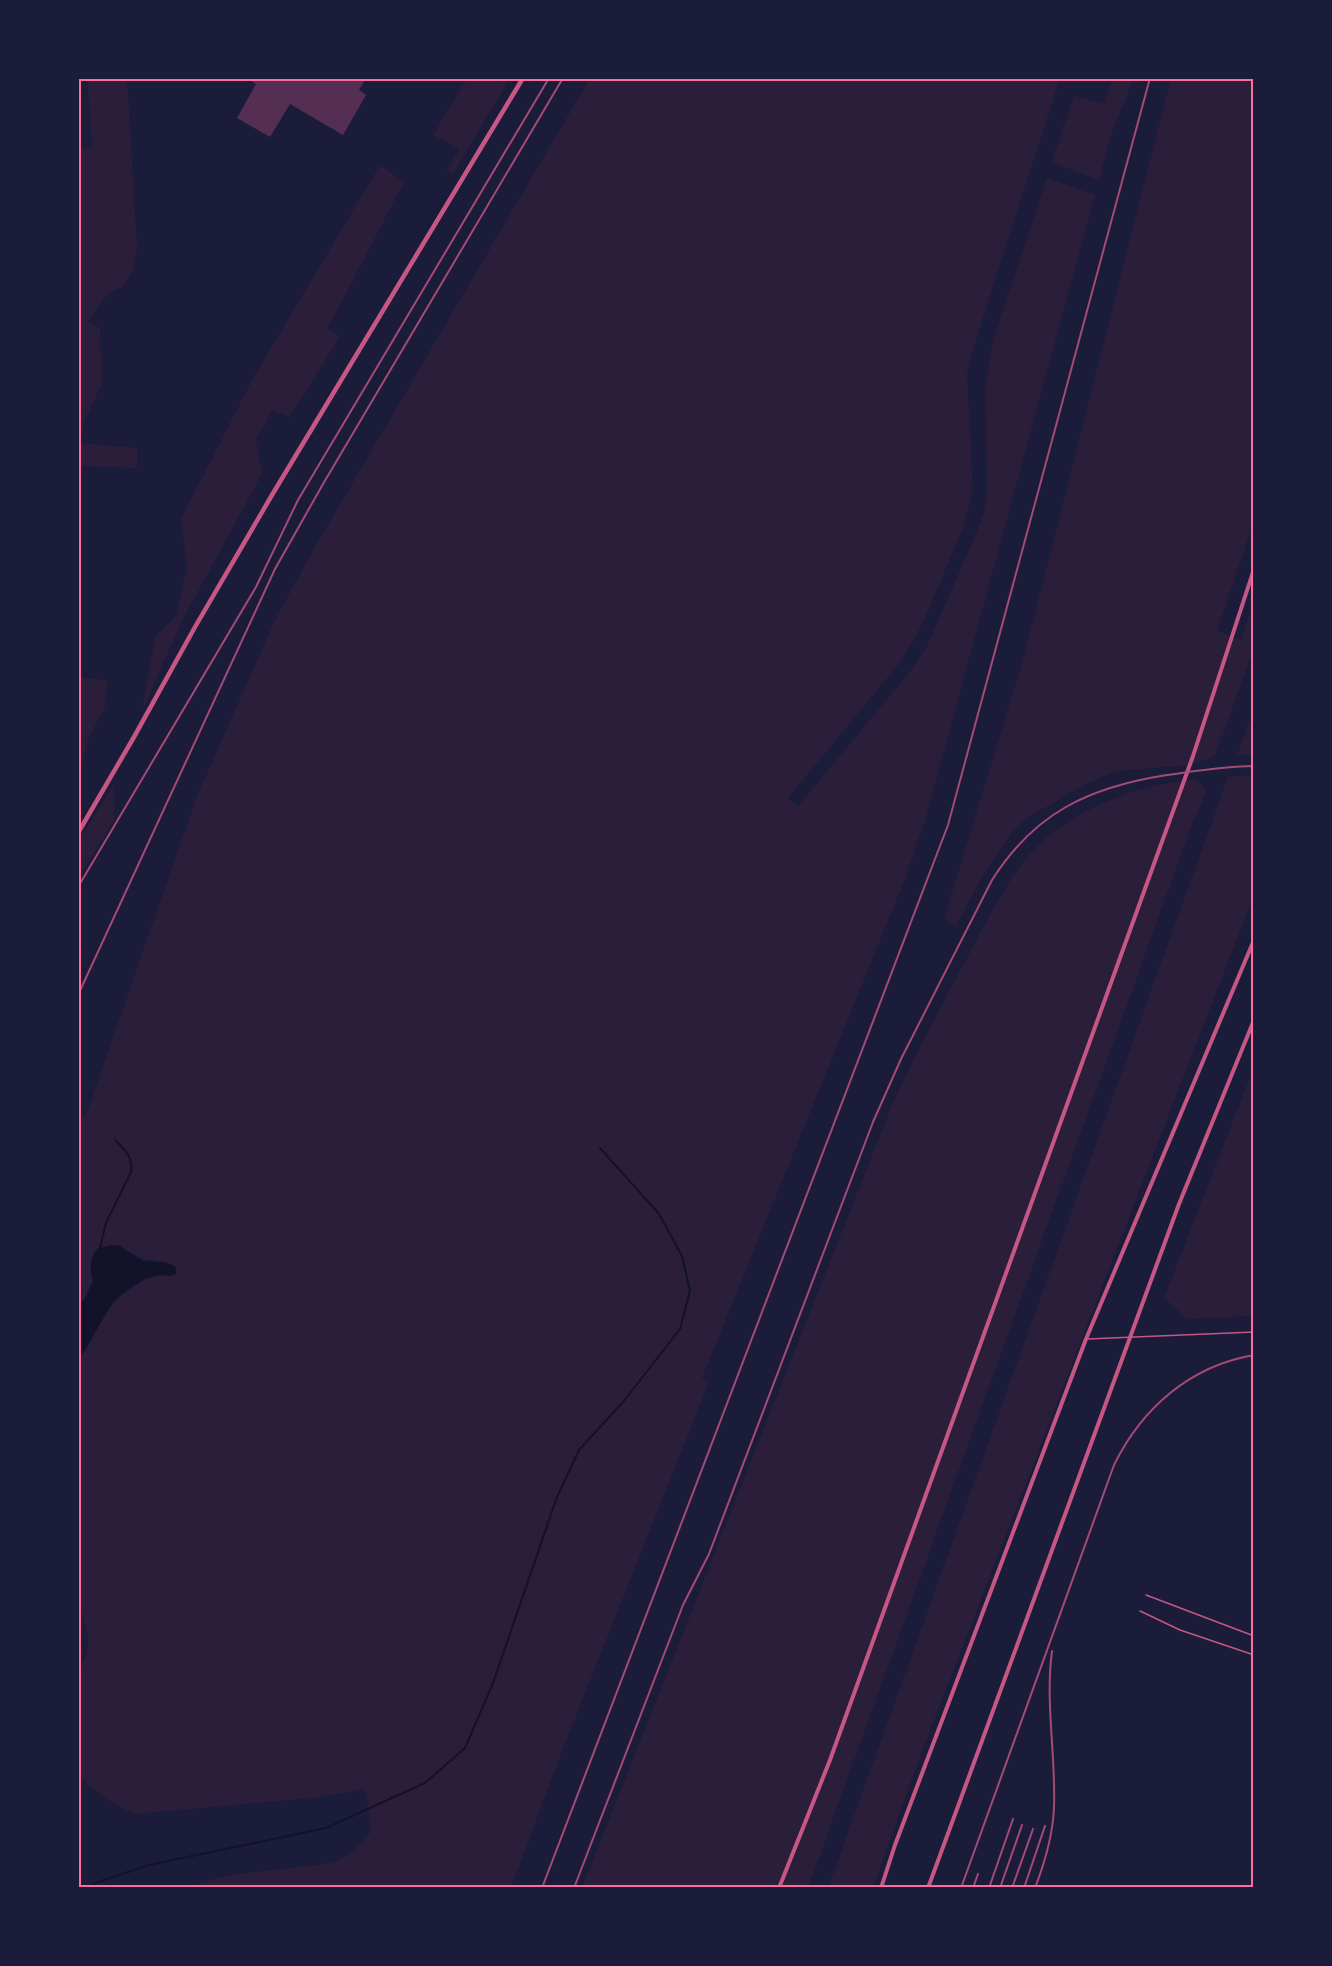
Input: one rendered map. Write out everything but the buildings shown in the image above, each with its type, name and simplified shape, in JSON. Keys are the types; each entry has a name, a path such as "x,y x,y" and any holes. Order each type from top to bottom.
{"street":[{"path":"78,833 272,495 523,78"},
{"path":"779,1888 830,1760 1193,756 1254,569"},
{"path":"881,1888 895,1845 1086,1339 1254,940"},
{"path":"928,1888 1179,1204 1254,1020"}],"lane":[{"path":"1086,1339 1254,1332"},
{"path":"1146,1595 1254,1636"},
{"path":"1140,1611 1180,1630 1254,1656"}],"shaded area":[{"path":"87,78 127,78 137,248 133,269 124,286 107,294 89,321 100,329 102,384 78,436 78,149 92,148"},
{"path":"467,78 510,78 453,174 447,171 459,149 433,135"},
{"path":"590,78 1060,78 971,355 967,375 973,490 963,528 914,640 898,665 788,798 798,806 909,673 927,646 976,534 984,512 987,490 985,386 993,339 1047,178 1095,195 926,817 905,879 702,1378 709,1382 562,1751 511,1888 186,1888 198,1883 250,1872 322,1864 340,1859 357,1847 371,1831 366,1794 363,1789 323,1797 135,1814 97,1792 78,1774 78,1674 87,1653 89,1638 78,1605 78,1360 113,1302 144,1280 159,1275 166,1276 155,1260 139,1257 114,1246 97,1249 93,1281 78,1307 78,1122 87,1112 197,796 275,620 312,552"},
{"path":"1112,78 1134,78 1110,137 1099,180 1052,162 1074,96 1104,104"},
{"path":"1171,78 1254,78 1254,521 1217,631 1241,640 1254,602 1254,649 1215,756 1192,765 1116,771 1084,785 1027,818 1015,829 985,872 955,927 944,919 1023,660"},
{"path":"380,165 404,182 328,328 340,337 289,417 272,411 256,440 262,474 182,621 142,711 155,637 176,616 187,568 181,519 252,380"},
{"path":"78,443 137,448 137,468 78,466"},
{"path":"78,674 86,678 107,680 105,708 90,735 78,775"},
{"path":"1254,709 1254,754 1237,755"},
{"path":"1254,775 1254,895 918,1762 873,1888 828,1888 1228,777"},
{"path":"1196,779 1207,791 1193,822 808,1888 582,1888 892,1105 992,911 1024,861 1040,843 1059,828 1080,815 1125,794 1149,787"},
{"path":"114,784 114,821 78,879 78,841"},
{"path":"1254,1067 1254,1316 1187,1319 1164,1298"},
{"path":"111,1245 120,1246 143,1261 165,1262 175,1266 177,1273 170,1276 149,1277 122,1294 110,1307 78,1360 78,1307 93,1281 91,1264 93,1256 97,1249"}],"waterway":[{"path":"100,1248 106,1223 131,1172 129,1158 115,1140"},
{"path":"88,1888 95,1883 149,1865 326,1828 425,1783 465,1748 493,1683 557,1497 579,1450 623,1402 680,1329 690,1291 682,1256 659,1214 600,1148"}],"railway":[{"path":"78,887 256,587 298,500 549,78"},
{"path":"78,995 275,569 563,78"},
{"path":"542,1888 948,825 1150,78"},
{"path":"574,1888 683,1605 709,1554 873,1122 901,1059 992,880 1009,856 1046,820 1067,806 1089,796 1139,780 1221,768 1254,766"},
{"path":"961,1888 1114,1465 1125,1444 1139,1425 1170,1393 1209,1369 1254,1355"},
{"path":"1035,1888 1048,1849 1053,1818 1054,1788 1050,1710 1052,1651"},
{"path":"989,1888 1013,1819"},
{"path":"1000,1888 1022,1825"},
{"path":"1024,1888 1045,1826"},
{"path":"1012,1888 1033,1829"},
{"path":"973,1888 978,1874"}]}
